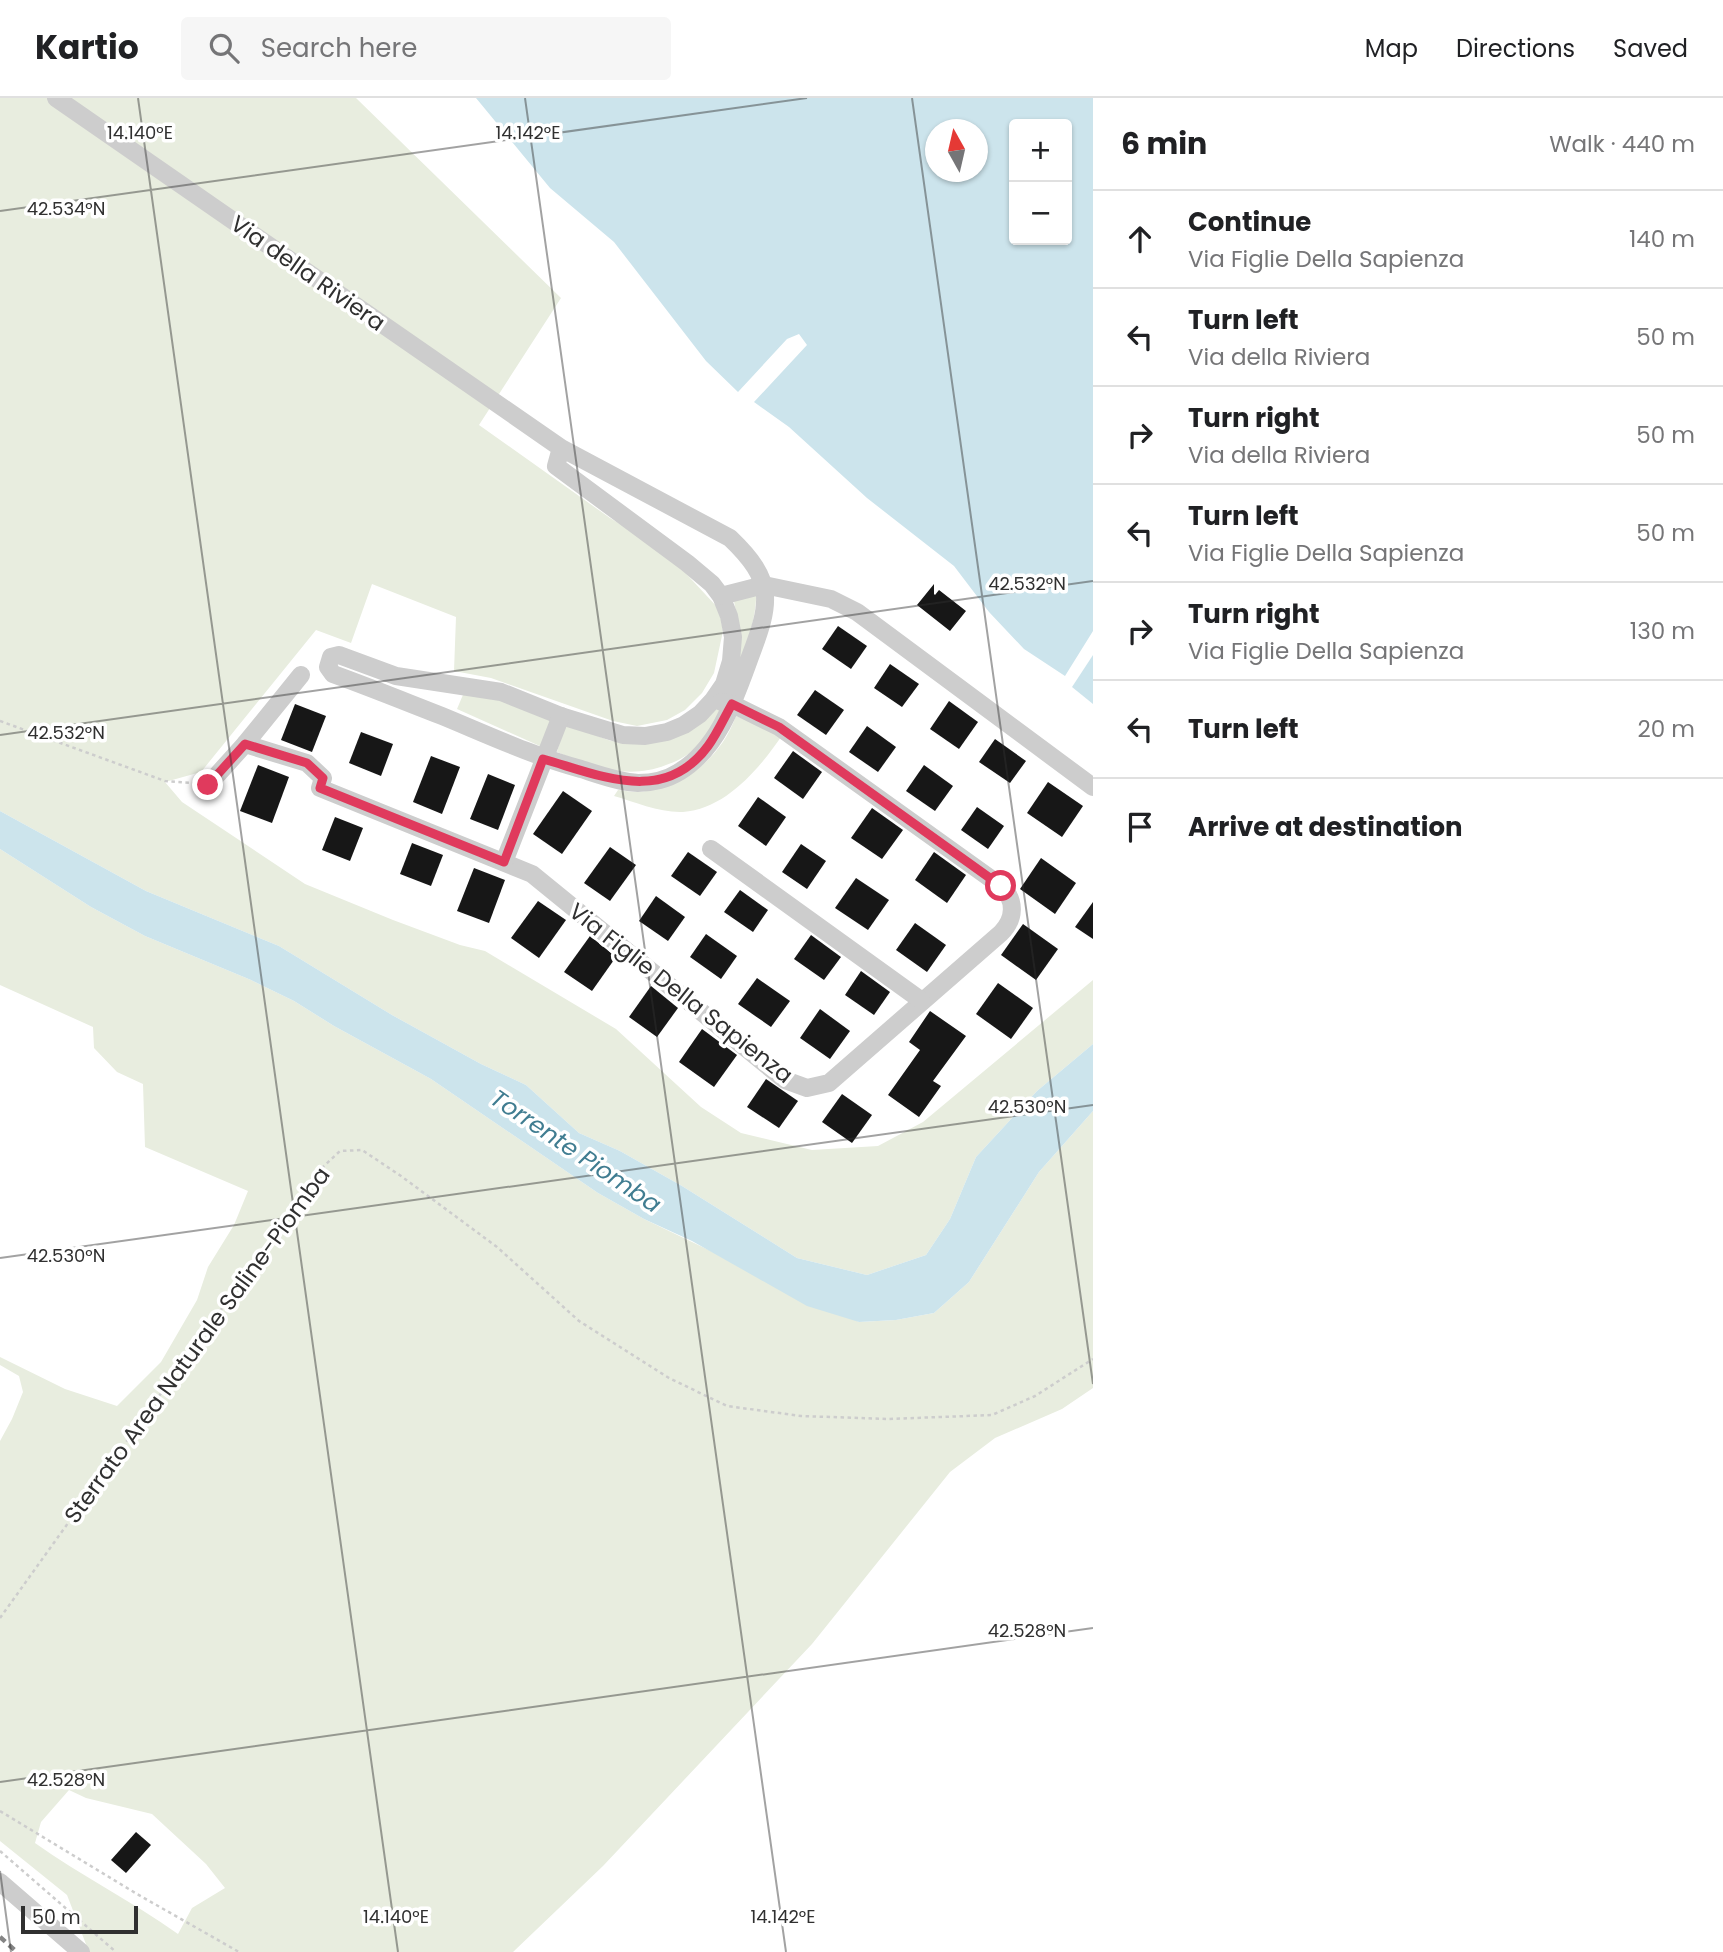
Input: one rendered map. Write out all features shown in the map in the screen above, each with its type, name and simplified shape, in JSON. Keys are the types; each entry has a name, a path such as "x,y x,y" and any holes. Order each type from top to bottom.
{"street":[{"name":"Via della Riviera","path":"55,98 561,448 730,538 751,557 764,584 764,618 732,704 708,746 694,762 677,774 659,780 639,783 621,780 543,759 333,674 329,670 329,660 339,655 397,676 501,692 561,716 623,735 645,736 667,732 700,714 724,684 731,661 733,637 721,596 712,584 687,563 556,467 561,448"},
{"path":"721,596 764,584 831,599 857,612 1093,787"},
{"path":"208,785 301,675"},
{"path":"442,716 453,685"},
{"path":"713,700 732,704"},
{"name":"Via Figlie Della Sapienza","path":"245,744 307,763 323,778 320,788 532,874 785,1080 807,1088 829,1083 1006,928 1012,908 1005,890 779,727 732,704"},
{"path":"504,862 561,716"},
{"path":"711,849 922,1001"},
{"path":"0,1882 81,1952"}],"path":[{"path":"0,721 165,781 208,785"},
{"name":"Sterrato Area Naturale Saline-Piomba","path":"0,1618 324,1166 341,1151 362,1150 382,1163 497,1247 579,1321 669,1378 727,1406 801,1416 889,1419 992,1415 1035,1396 1093,1359"},
{"path":"0,1811 137,1895 239,1952"},
{"path":"0,1851 116,1952"}],"shaded area":[{"path":"0,98 356,98 561,298 479,425 610,518 665,551 719,609 723,631 714,673 702,693 685,710 667,720 637,726 613,721 491,678 454,671 456,617 372,584 351,643 316,630 201,772 165,782 182,802 305,884 460,945 485,951 616,1029 701,1107 741,1133 812,1150 878,1146 923,1122 1093,980 1093,1044 1037,1091 976,1157 950,1219 926,1255 867,1275 797,1258 682,1186 620,1151 579,1133 526,1085 481,1064 392,1015 279,946 146,891 0,811"},
{"path":"756,588 752,626 729,686 737,617 733,596"},
{"path":"465,690 490,693 556,718 542,747 457,709"},
{"path":"715,703 725,706 702,741 687,755 666,765 638,771 611,770 557,752 565,724 611,741 636,742"},
{"path":"736,716 783,734 753,773 727,795 699,809 683,812 657,809 614,796 618,790 639,792 661,788 689,775 702,766 722,743"},
{"path":"0,849 91,907 145,936 294,1001 431,1079 598,1193 644,1219 859,1322 896,1320 934,1313 969,1282 1039,1172 1093,1111 1093,1388 1062,1409 995,1438 950,1472 812,1644 603,1866 513,1952 89,1952 67,1895 0,1841 0,1441 23,1392 19,1376 0,1365 0,1357 65,1389 117,1406 161,1362 197,1300 208,1267 234,1225 248,1191 145,1147 143,1084 117,1072 94,1048 93,1027 0,985","holes":["69,1790 86,1798 152,1814 206,1864 225,1888 192,1908 178,1934 35,1843 41,1822"]}],"water":[{"path":"476,98 1093,98 1093,631 1065,676 1024,649 989,612 954,566 867,498 789,427 754,402 807,345 799,334 787,339 738,392 706,361 614,242 550,188"},
{"path":"1093,655 1093,704 1072,687"},
{"name":"Torrente Piomba","path":"0,811 146,891 279,946 392,1015 481,1064 526,1085 579,1133 620,1151 682,1186 797,1258 867,1275 926,1255 950,1219 976,1157 1037,1091 1093,1044 1093,1111 1039,1172 969,1282 934,1313 896,1320 859,1322 807,1306 692,1241 644,1219 598,1193 431,1079 294,1001 145,936 91,907 0,849"}],"building":[{"path":"934,584 935,595 939,590 966,611 950,631 917,605"},
{"path":"838,626 867,646 851,669 822,649"},
{"path":"890,664 919,684 902,707 874,688"},
{"path":"815,690 844,710 826,735 797,715"},
{"path":"949,701 978,722 959,749 930,729"},
{"path":"295,704 326,716 312,752 281,740"},
{"path":"867,726 896,747 878,772 849,752"},
{"path":"361,732 393,744 381,776 349,763"},
{"path":"995,739 1026,761 1010,783 979,762"},
{"path":"793,751 822,772 803,799 774,778"},
{"path":"431,756 460,767 442,814 413,802"},
{"path":"258,765 289,777 272,823 240,811"},
{"path":"924,765 953,786 935,811 906,791"},
{"path":"488,774 515,785 498,830 470,819"},
{"path":"1048,782 1083,806 1062,837 1027,813"},
{"path":"563,791 592,811 562,854 533,834"},
{"path":"758,797 786,817 766,846 738,826"},
{"path":"977,807 1004,826 988,849 961,830"},
{"path":"872,808 903,830 882,859 851,838"},
{"path":"335,817 363,828 350,861 322,850"},
{"path":"412,843 443,855 431,886 400,874"},
{"path":"801,844 826,861 807,889 782,872"},
{"path":"610,847 636,865 610,901 584,883"},
{"path":"688,852 717,872 700,896 671,876"},
{"path":"934,852 966,875 947,903 915,880"},
{"path":"1041,858 1076,883 1055,914 1020,889"},
{"path":"474,868 505,880 489,923 457,911"},
{"path":"856,878 889,900 868,930 835,908"},
{"path":"740,890 768,910 753,932 724,912"},
{"path":"656,896 685,917 668,941 639,921"},
{"path":"538,901 566,920 539,958 511,938"},
{"path":"1093,902 1093,939 1075,927"},
{"path":"915,923 946,945 927,972 896,950"},
{"path":"1023,924 1058,949 1036,980 1001,955"},
{"path":"706,934 737,956 721,979 690,957"},
{"path":"811,935 841,957 824,980 794,959"},
{"path":"590,936 616,957 592,991 564,972"},
{"path":"861,971 890,992 874,1015 845,995"},
{"path":"757,978 790,1001 771,1027 738,1004"},
{"path":"998,983 1033,1008 1011,1039 976,1014"},
{"path":"651,986 678,1008 657,1037 629,1017"},
{"path":"820,1009 850,1031 830,1059 800,1038"},
{"path":"930,1011 966,1036 933,1081 941,1086 919,1117 888,1095 920,1050 909,1042"},
{"path":"702,1029 737,1055 714,1087 679,1062"},
{"path":"766,1079 798,1101 779,1128 747,1107"},
{"path":"842,1094 872,1115 852,1143 822,1122"},
{"path":"136,1832 151,1845 126,1873 111,1860"}],"railway":[{"path":"0,1937 17,1952"}],"route":[{"path":"208,785 245,744 307,763 323,778 320,788 504,862 543,759 621,780 639,783 659,780 677,774 694,762 708,746 732,704 779,727 1001,886"}]}
